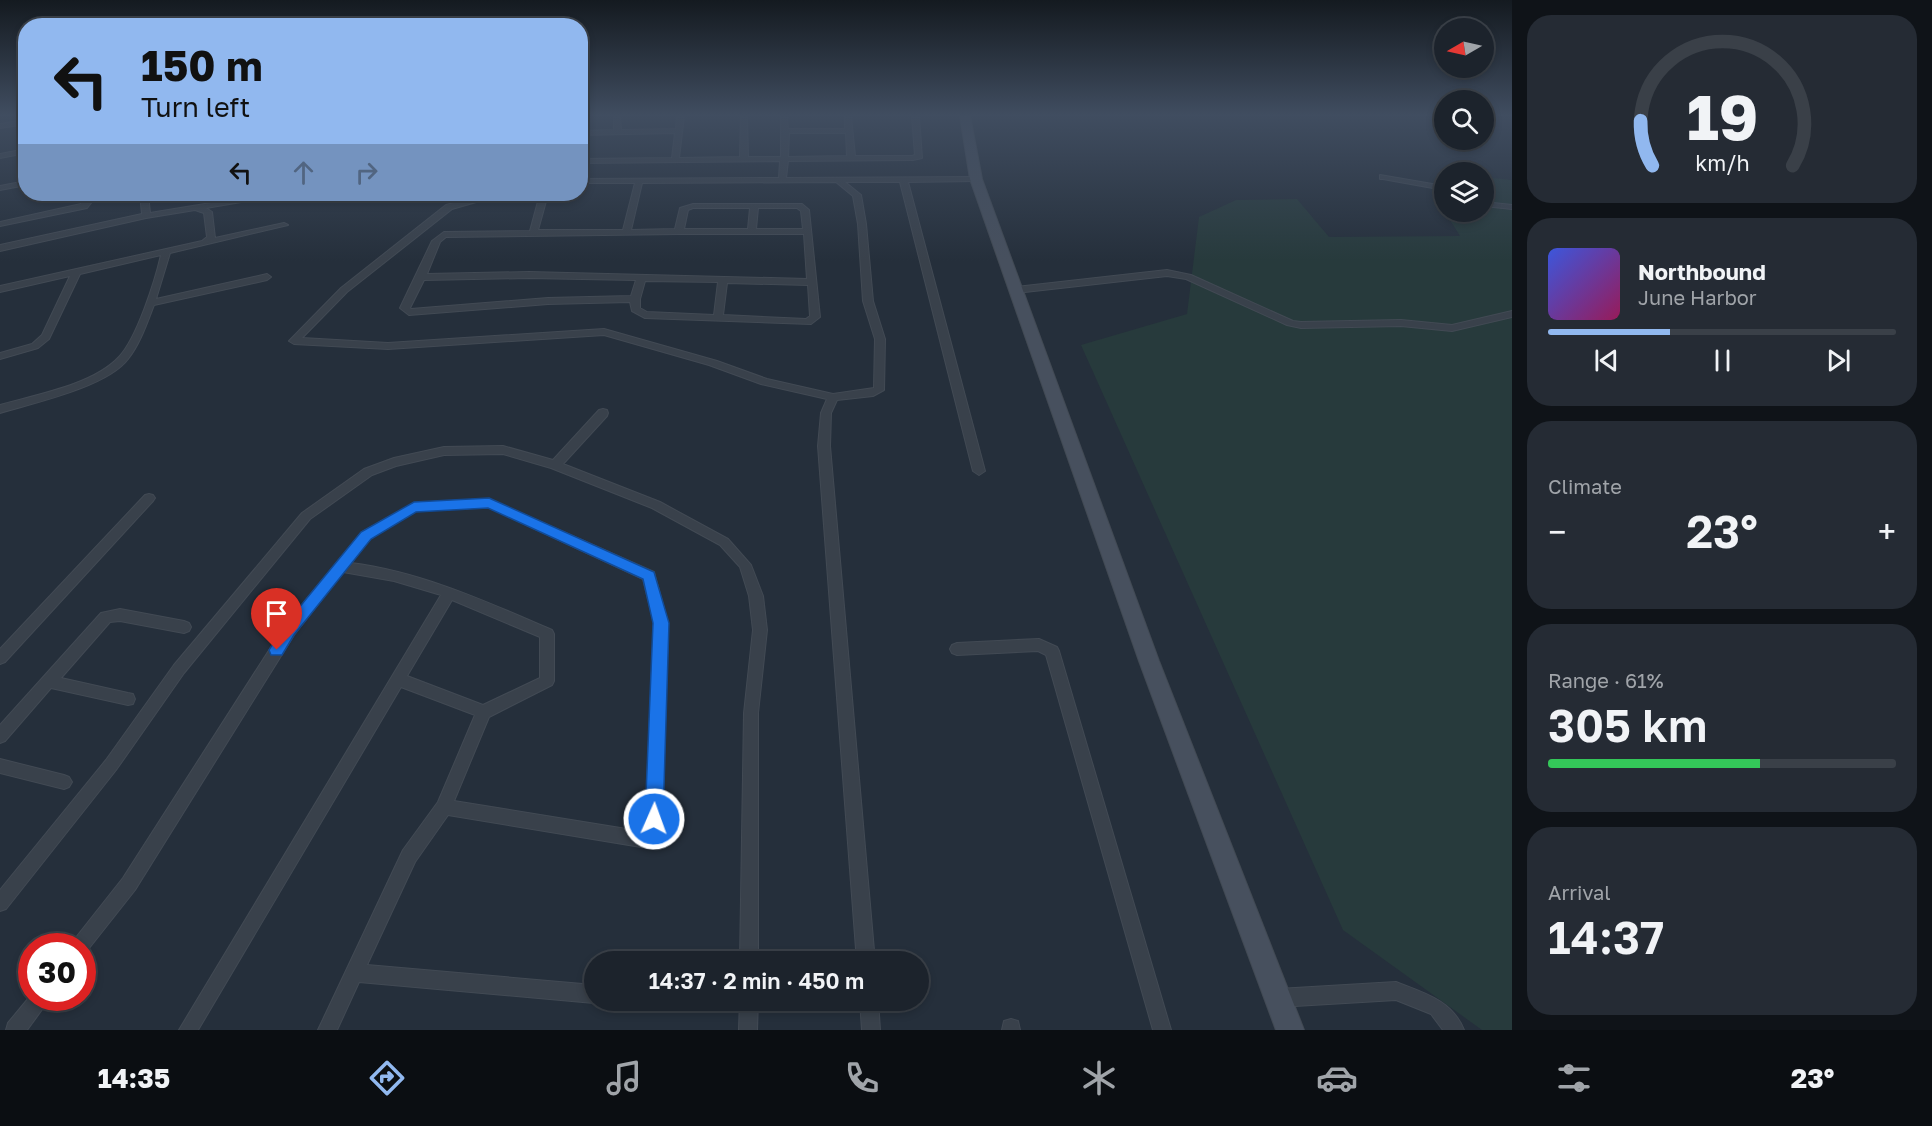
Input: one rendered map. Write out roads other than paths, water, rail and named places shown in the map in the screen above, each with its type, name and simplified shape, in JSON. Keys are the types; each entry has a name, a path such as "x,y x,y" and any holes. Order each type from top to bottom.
{"main road":[{"path":"973,164 975,178 1149,661 1290,1030"}],"street":[{"path":"782,181 784,164"},
{"path":"1383,177 1434,186"},
{"path":"588,181 904,181 975,178"},
{"path":"470,201 449,207 344,290 294,341 388,346 604,332 713,363 765,382 833,397 873,393 880,387 880,339 868,301 862,224 857,195 839,181"},
{"path":"904,181 979,471"},
{"path":"626,233 639,182"},
{"path":"0,188 18,185"},
{"path":"0,224 84,206 87,201"},
{"path":"145,201 146,216"},
{"path":"0,248 146,216 237,201"},
{"path":"533,233 542,201"},
{"path":"1494,205 1512,207"},
{"path":"752,231 754,206"},
{"path":"641,277 635,299 635,309 645,315 808,322 815,317 808,231 802,207 686,207 679,232"},
{"path":"197,208 208,212 211,238 205,243"},
{"path":"0,290 284,225"},
{"path":"635,299 548,301 409,312 405,308 436,241 444,235 808,231"},
{"path":"0,409 89,380 124,359 150,303 166,252"},
{"path":"0,356 35,345 46,337 76,273"},
{"path":"1016,290 1167,273 1188,277 1290,323 1301,325 1401,323 1452,327 1512,314"},
{"path":"150,303 267,277"},
{"path":"421,277 641,277 812,282"},
{"path":"718,317 723,280"},
{"path":"833,397 826,412 825,472 865,951"},
{"path":"555,465 603,413"},
{"path":"0,903 111,765 179,669 306,516 368,472 413,456 444,451 503,450 555,465 656,505 724,542 735,552 752,580 759,630 751,713 749,951"},
{"path":"0,658 149,498"},
{"path":"90,933 129,884 289,631 366,535 414,507 489,503 649,576 661,623 653,841 444,807"},
{"path":"327,1030 409,856 444,807 484,712 547,681 547,634 448,593 370,569 340,567"},
{"path":"188,1030 448,593"},
{"path":"0,736 106,617 120,615 184,627"},
{"path":"957,649 1039,645 1052,651 1162,1030"},
{"path":"397,679 484,712"},
{"path":"47,681 128,699"},
{"path":"0,765 64,782"},
{"path":"354,973 584,993"},
{"path":"1278,998 1396,991 1437,1008 1455,1030"},
{"path":"15,1030 30,1011"},
{"path":"748,1030 749,1011"},
{"path":"870,1011 871,1030"}]}
